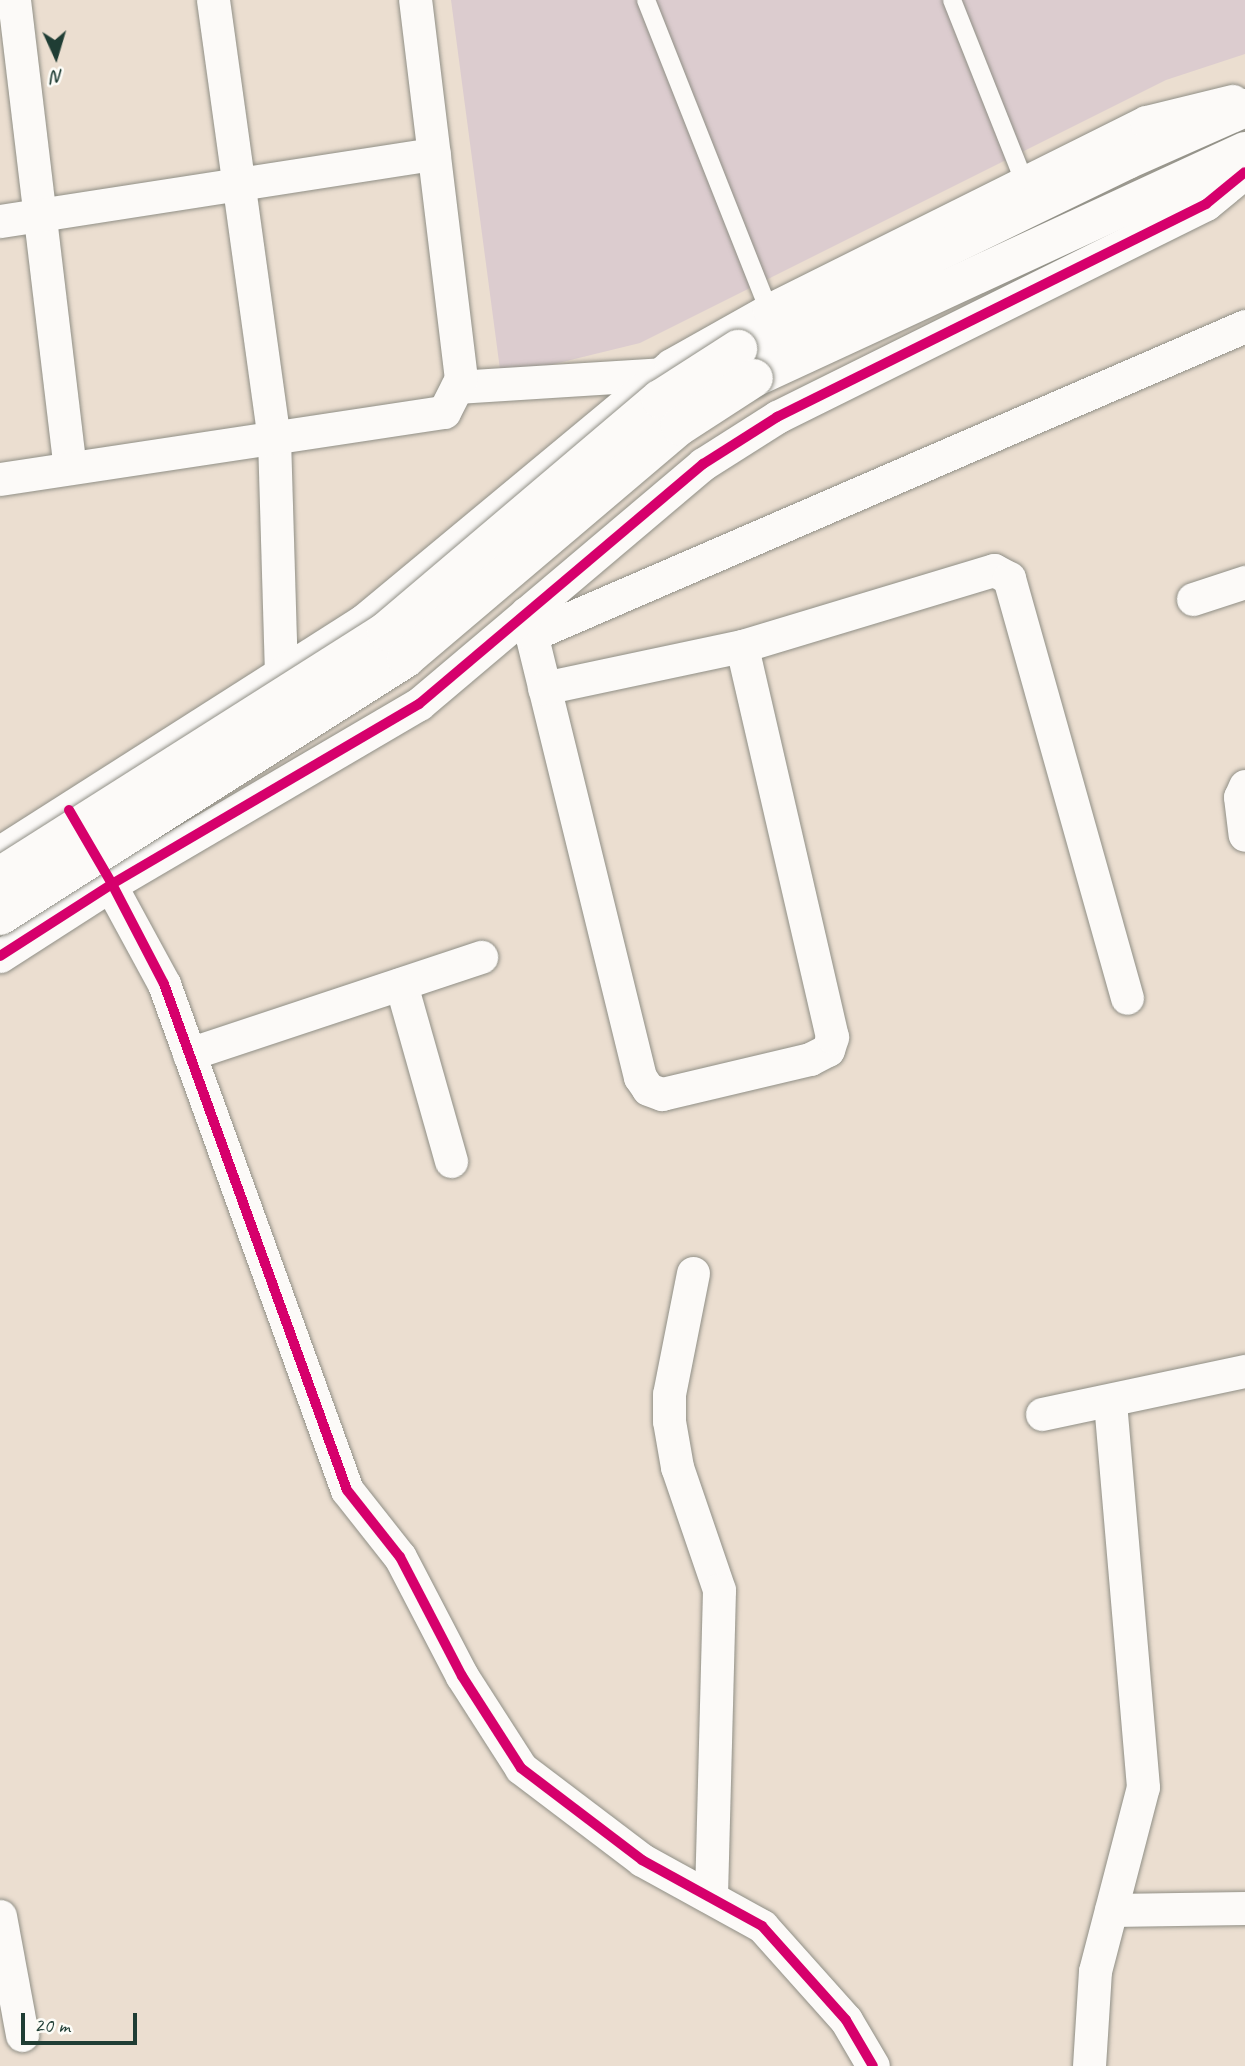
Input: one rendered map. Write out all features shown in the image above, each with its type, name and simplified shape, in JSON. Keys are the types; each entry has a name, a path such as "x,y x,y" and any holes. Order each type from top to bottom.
{"street":[{"path":"14,0 70,468"},
{"path":"213,0 274,438 281,674"},
{"path":"0,479 444,412 461,379 415,0"},
{"path":"0,852 363,621 671,365 769,310 1146,122 1245,98"},
{"path":"0,916 406,658 680,426 746,364 1127,160 1245,108"},
{"path":"0,876 386,631 660,398 746,364 1245,151"},
{"path":"0,221 434,154"},
{"path":"0,956 112,884 419,704 528,624 703,464 777,417 1206,204 1245,172"},
{"path":"528,624 1245,326"},
{"path":"457,387 661,374"},
{"path":"544,688 742,646 975,573 994,570 1009,578 1127,998"},
{"path":"1193,598 1245,582"},
{"path":"528,624 640,1077 648,1089 662,1094 810,1059 828,1050 832,1037 742,646"},
{"path":"1245,786 1240,797 1245,835"},
{"path":"69,810 112,884 164,984 347,1490 400,1557 462,1676 521,1768 642,1860 762,1926 846,2020 873,2066"},
{"path":"189,1054 481,957"},
{"path":"401,984 451,1161"},
{"path":"692,1273 669,1394 677,1467 719,1590 711,1898"},
{"path":"1042,1414 1110,1402 1245,1371"},
{"path":"1089,2066 1095,1971 1143,1787 1110,1402"},
{"path":"1111,1910 1245,1908"},
{"path":"0,1916 22,2035"}],"lane":[{"path":"646,0 769,310"},
{"path":"952,0 1025,183"}],"shaded area":[{"path":"451,0 1245,0 1245,54 1166,80 640,343 501,377"}],"cycle path":[{"path":"0,956 112,884 419,704 703,464 777,417 1206,204 1245,172"},
{"path":"69,810 112,884 164,984 347,1490 400,1557 462,1676 521,1768 642,1860 762,1926 846,2020 873,2066"}]}
